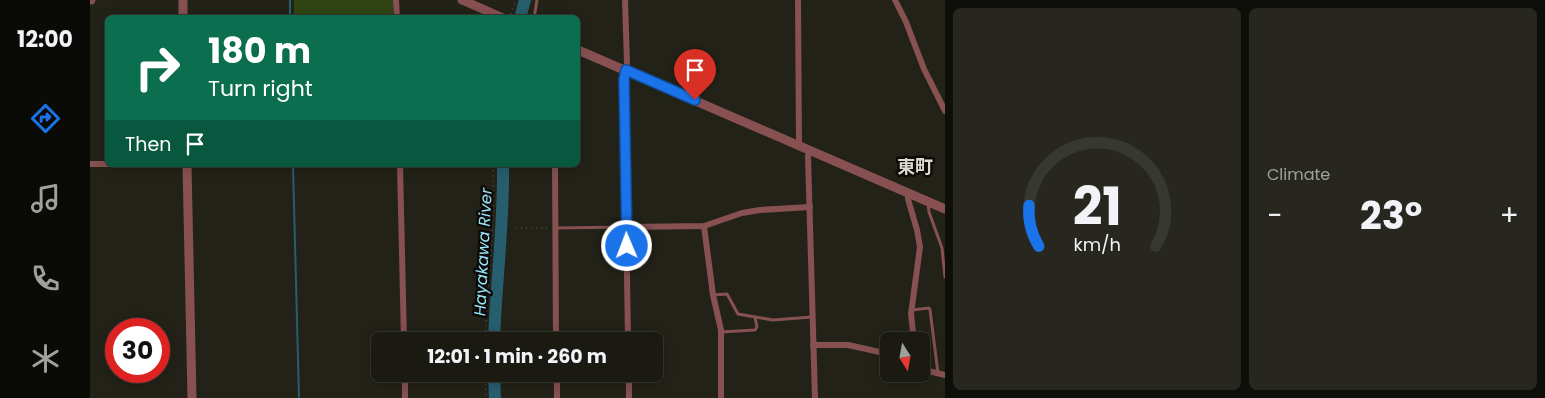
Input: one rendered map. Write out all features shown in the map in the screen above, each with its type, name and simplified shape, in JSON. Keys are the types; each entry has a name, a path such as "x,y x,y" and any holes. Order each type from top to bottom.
{"street":[{"path":"183,0 183,15"},
{"path":"396,0 397,15"},
{"path":"462,0 502,15"},
{"path":"626,0 627,63 624,79 628,332"},
{"path":"798,0 799,145"},
{"path":"895,0 906,22 924,69 945,111"},
{"path":"580,51 945,209"},
{"path":"810,151 808,156 815,398"},
{"path":"90,164 105,164"},
{"path":"187,167 192,398"},
{"path":"400,167 404,332"},
{"path":"555,167 556,332"},
{"path":"908,193 920,248 912,310 913,332"},
{"path":"627,227 704,226 751,211 810,207"},
{"path":"704,226 713,295 721,332 721,398"},
{"path":"814,345 848,344 880,352"},
{"path":"405,382 405,398"},
{"path":"557,382 557,398"},
{"path":"629,382 629,398"}],"lane":[{"path":"534,15 537,0"},
{"path":"928,201 928,212 942,248 945,278"},
{"path":"555,228 627,227"},
{"path":"713,295 727,294 738,314 773,320 813,317"},
{"path":"912,310 928,308 930,310 941,374"},
{"path":"721,332 755,330 757,327 755,317"}],"path":[{"path":"508,15 516,0"},
{"path":"486,332 494,208 494,167"},
{"path":"516,228 555,228"},
{"path":"485,382 486,398"}],"green space":[{"path":"294,0 393,0 393,15 294,15"}],"waterway":[{"path":"290,0 290,15"},
{"name":"Hayakawa River","path":"521,15 525,0"},
{"path":"293,167 299,398"},
{"name":"Hayakawa River","path":"494,332 503,167"},
{"name":"Hayakawa River","path":"494,382 495,398"}],"district":[{"name":"東町","path":"915,166"}],"route":[{"path":"627,246 624,79 626,70 695,100"}]}
